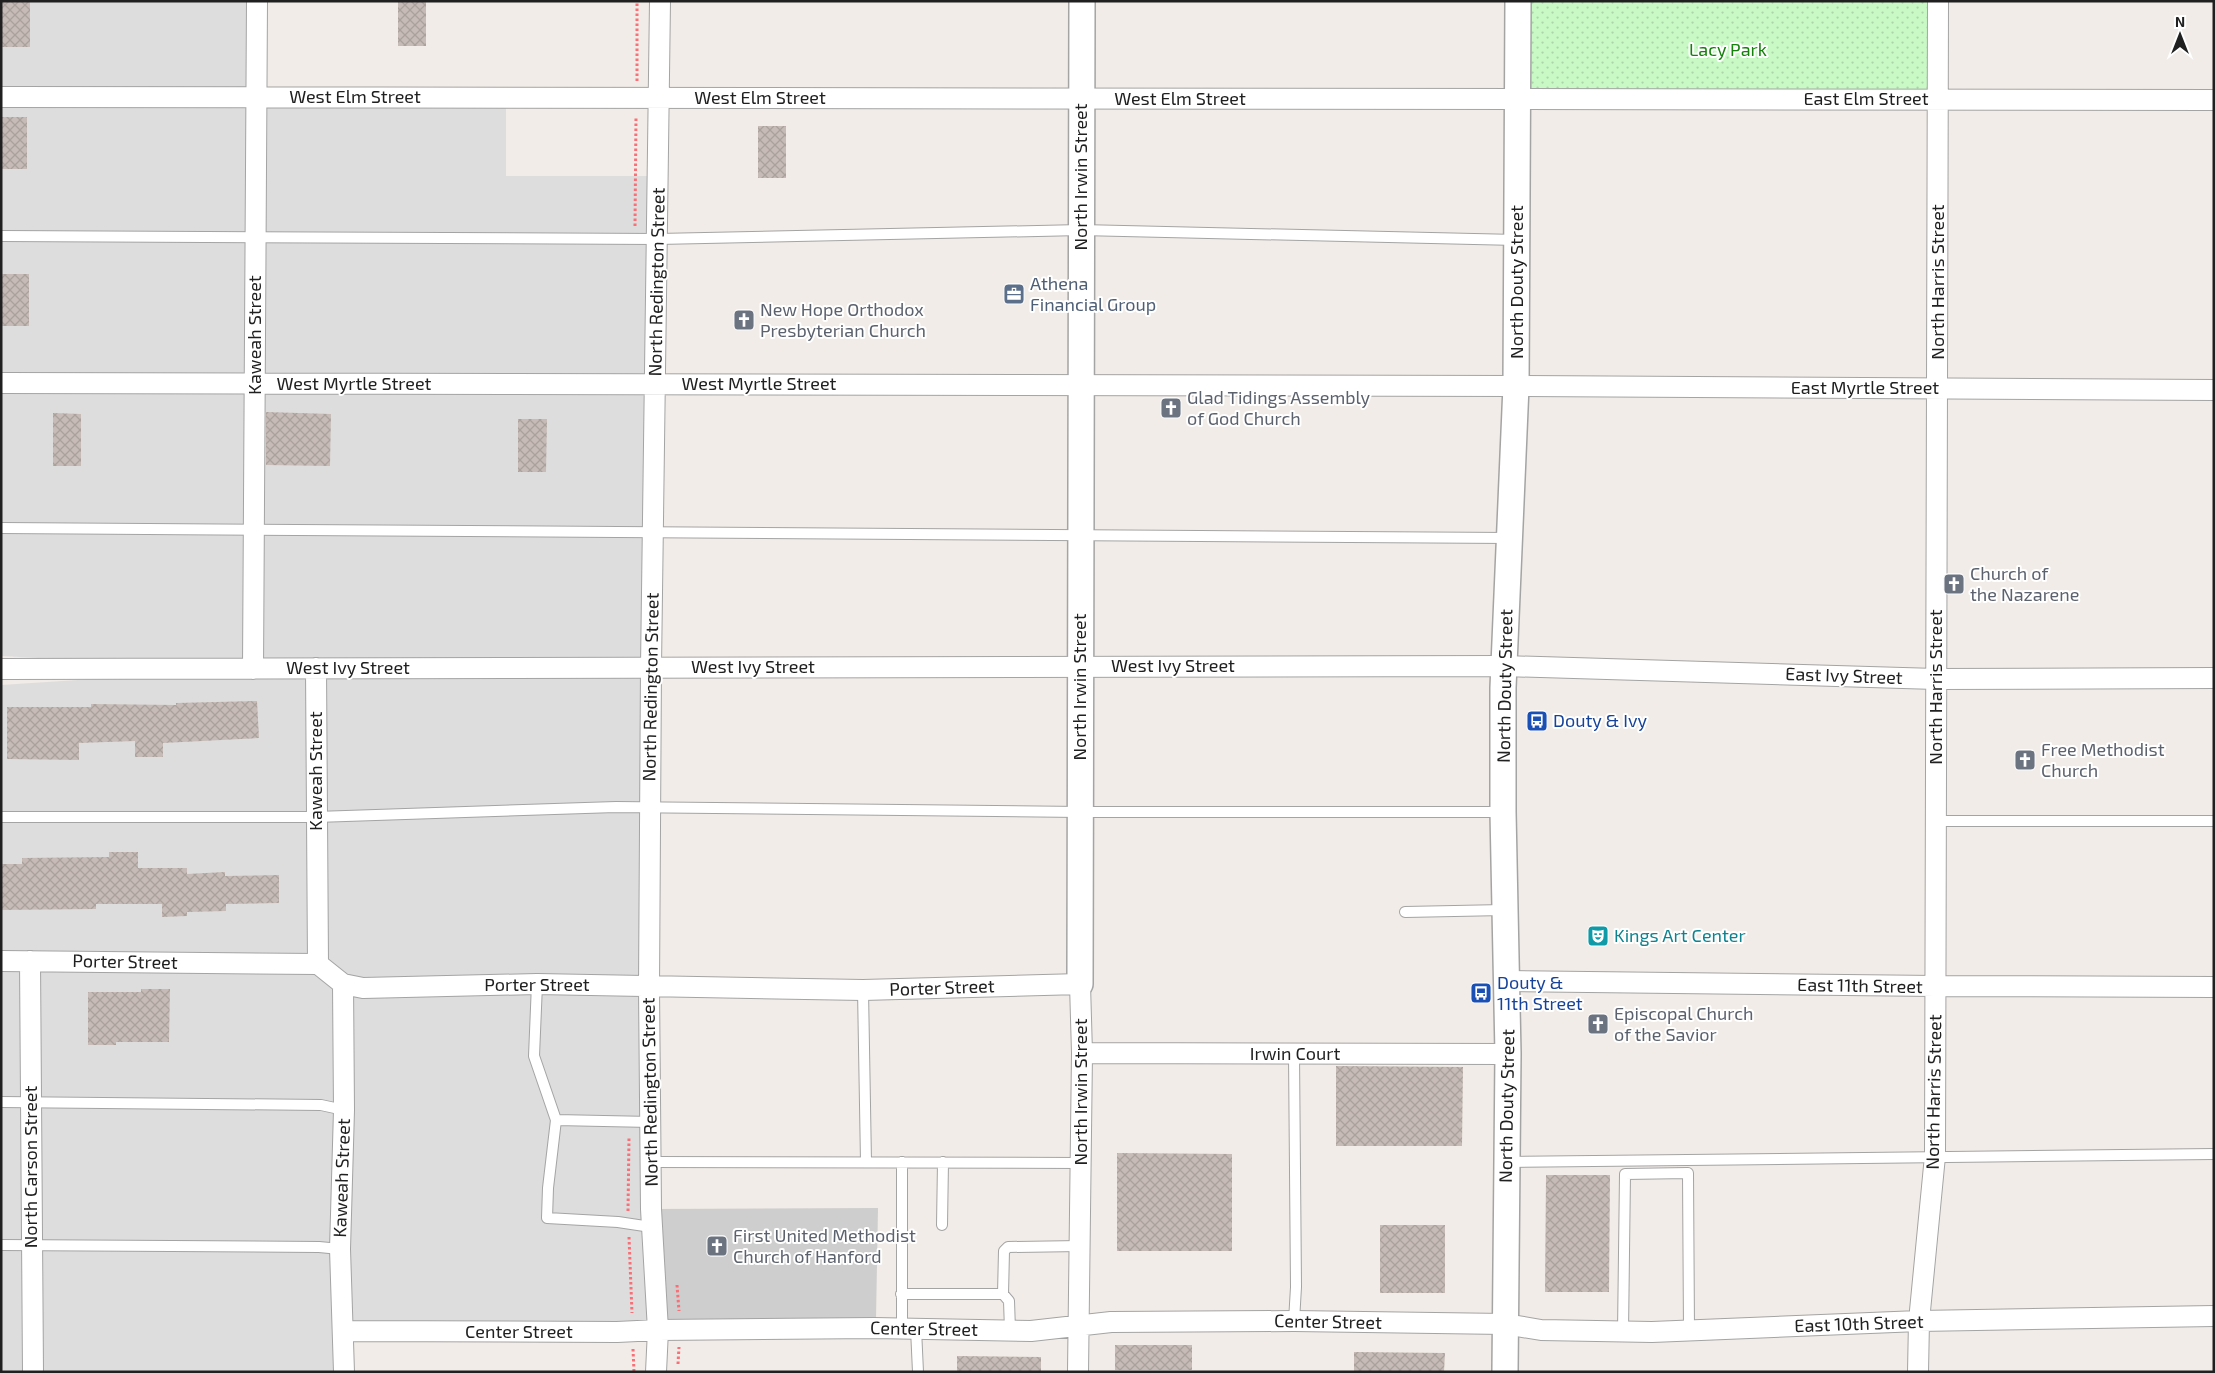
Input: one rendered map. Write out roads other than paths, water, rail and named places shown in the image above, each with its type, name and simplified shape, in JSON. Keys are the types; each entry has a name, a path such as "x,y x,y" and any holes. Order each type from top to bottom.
{"street":[{"name":"Kaweah Street","path":"254,669 257,1"},
{"name":"North Redington Street","path":"656,1372 658,1330 652,1227 649,987 651,667 660,1"},
{"name":"North Irwin Street","path":"1078,1372 1082,1053 1080,984 1080,666 1082,1"},
{"name":"North Douty Street","path":"1505,1372 1508,1054 1503,812 1504,666 1516,386 1518,1"},
{"name":"North Harris Street","path":"1918,1372 1919,1321 1935,1156 1938,1"},
{"name":"West Elm Street","path":"1,97 1518,99"},
{"name":"East Elm Street","path":"1518,99 2214,100"},
{"name":"West Myrtle Street","path":"1,383 1516,386"},
{"name":"East Myrtle Street","path":"1516,386 2214,390"},
{"name":"East Ivy Street","path":"1504,666 1936,679 2214,678"},
{"name":"West Ivy Street","path":"1,669 1504,666"},
{"name":"Kaweah Street","path":"316,668 318,964"},
{"name":"Porter Street","path":"1,961 318,964 343,984 363,988 537,984 863,990 1080,984"},
{"name":"North Carson Street","path":"30,961 33,1372"},
{"name":"East 11th Street","path":"1507,981 2214,987"},
{"name":"Kaweah Street","path":"343,984 344,1110 340,1249 344,1372"},
{"name":"Irwin Court","path":"1082,1053 1508,1054"},
{"name":"East 10th Street","path":"1505,1324 1541,1330 1624,1332 1919,1321 2214,1316"},
{"name":"Center Street","path":"343,1331 617,1332 658,1330 909,1329 1031,1331 1111,1322 1294,1321 1505,1324"}],"lane":[{"path":"1,236 658,239 1081,230 1517,240"},
{"path":"1,528 1510,538"},
{"path":"1,817 316,817 616,807 1080,812 1503,812"},
{"path":"1936,821 2214,821"},
{"path":"1405,912 1505,910"},
{"path":"537,984 534,1056 556,1120 548,1188 547,1218 618,1222 652,1227"},
{"path":"863,990 866,1162"},
{"path":"1294,1054 1296,1287 1294,1321"},
{"path":"1,1102 321,1104 344,1110"},
{"path":"556,1120 651,1122"},
{"path":"1506,1162 2214,1154"},
{"path":"652,1162 1081,1163"},
{"path":"902,1162 901,1294 918,1372"},
{"path":"942,1225 943,1162"},
{"path":"1624,1332 1625,1174 1688,1173 1689,1331"},
{"path":"1,1245 318,1247 340,1249"},
{"path":"1010,1330 1009,1301 1003,1294 1004,1251 1008,1247 1080,1246"},
{"path":"901,1294 1003,1294"}],"place":[{"name":"Athena Financial Group","path":"1014,294"},
{"name":"New Hope Orthodox Presbyterian Church","path":"744,320"},
{"name":"Glad Tidings Assembly of God Church","path":"1171,408"},
{"name":"Church of the Nazarene","path":"1954,584"},
{"name":"Douty & Ivy","path":"1537,721"},
{"name":"Free Methodist Church","path":"2025,760"},
{"name":"Kings Art Center","path":"1598,936"},
{"name":"Douty & 11th Street","path":"1481,993"},
{"name":"Episcopal Church of the Savior","path":"1598,1024"},
{"name":"First United Methodist Church of Hanford","path":"717,1246"}],"park label":[{"name":"Lacy Park","path":"1728,50"}]}
